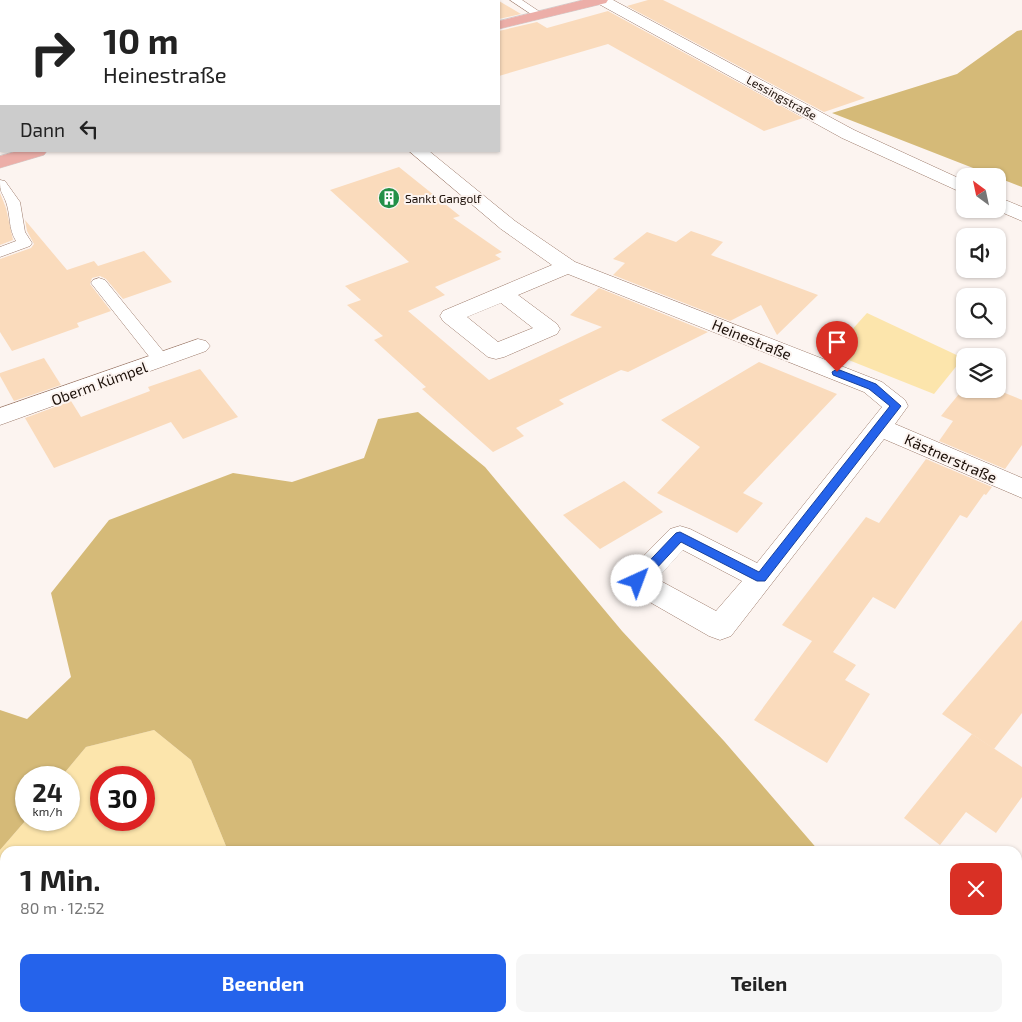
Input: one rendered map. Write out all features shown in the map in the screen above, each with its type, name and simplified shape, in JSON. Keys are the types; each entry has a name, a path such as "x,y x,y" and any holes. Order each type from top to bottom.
{"main road":[{"path":"500,25 602,0"},
{"path":"0,162 35,152"}],"street":[{"name":"Lessingstraße","path":"602,0 848,134 956,184"},
{"name":"Heinestraße","path":"419,152 508,224 568,266 873,387 896,406 761,578"},
{"path":"1006,207 1022,215"},
{"path":"503,294 568,266"},
{"name":"Oberm Kümpel","path":"0,417 198,346"},
{"name":"Kästnerstraße","path":"880,427 1022,489"}],"lane":[{"path":"515,0 538,14"},
{"path":"0,184 13,202 18,232 25,243 0,252"},
{"path":"99,283 161,360"}],"shaded area":[{"path":"1022,30 1022,187 1006,181 1006,168 973,168 832,113 957,74 1017,31"},
{"path":"867,313 956,355 956,367 934,394 831,353"},
{"path":"418,412 485,467 622,631 724,741 815,846 226,846 191,760 154,730 86,747 70,766 15,766 16,831 3,846 0,846 0,710 27,719 71,677 51,593 109,520 233,473 292,482 364,458 378,419"},
{"path":"154,730 191,760 226,846 3,846 16,831 80,831 80,766 70,766 86,747"}],"building":[{"path":"648,0 663,0 865,98 824,112 627,6"},
{"path":"500,2 521,14 500,19"},
{"path":"608,11 803,118 764,131 608,44 500,76 500,31 537,22 547,28"},
{"path":"399,167 460,216 453,218 502,252 495,255 501,259 435,287 445,295 408,311 489,380 602,327 570,315 599,288 708,332 628,372 621,370 559,400 564,404 516,428 524,436 493,452 422,389 426,387 374,340 383,336 347,305 361,300 345,286 409,262 330,190"},
{"path":"0,193 6,208 13,240 0,245"},
{"path":"25,220 67,270 94,261 98,266 144,251 172,282 123,299 106,279 100,276 92,278 90,284 111,311 77,323 79,327 12,351 0,332 0,259 31,248 34,244 27,231"},
{"path":"691,231 723,242 711,255 818,295 777,335 761,305 730,321 613,275 625,263 613,259 647,232 676,242"},
{"path":"44,358 61,385 14,401 0,373"},
{"path":"759,362 837,394 743,493 763,503 737,533 657,493 700,447 661,420"},
{"path":"200,369 238,417 183,439 171,422 54,468 25,418 71,401 81,417 150,391 148,387"},
{"path":"1006,393 1022,400 1022,445 1005,469 939,441 953,421 941,416 956,398 1006,398"},
{"path":"926,459 992,487 986,495 984,494 967,518 960,515 895,609 873,597 833,652 856,665 845,680 870,694 827,763 754,720 812,641 782,625 866,517 879,523"},
{"path":"624,481 663,512 600,549 563,515"},
{"path":"1022,620 1022,713 994,749 942,714"},
{"path":"972,734 1022,767 1022,797 996,833 966,812 940,845 904,818"}],"place":[{"name":"Sankt Gangolf","path":"389,198"}],"route":[{"path":"637,581 680,536 761,578 896,406 873,387 837,372"}]}
